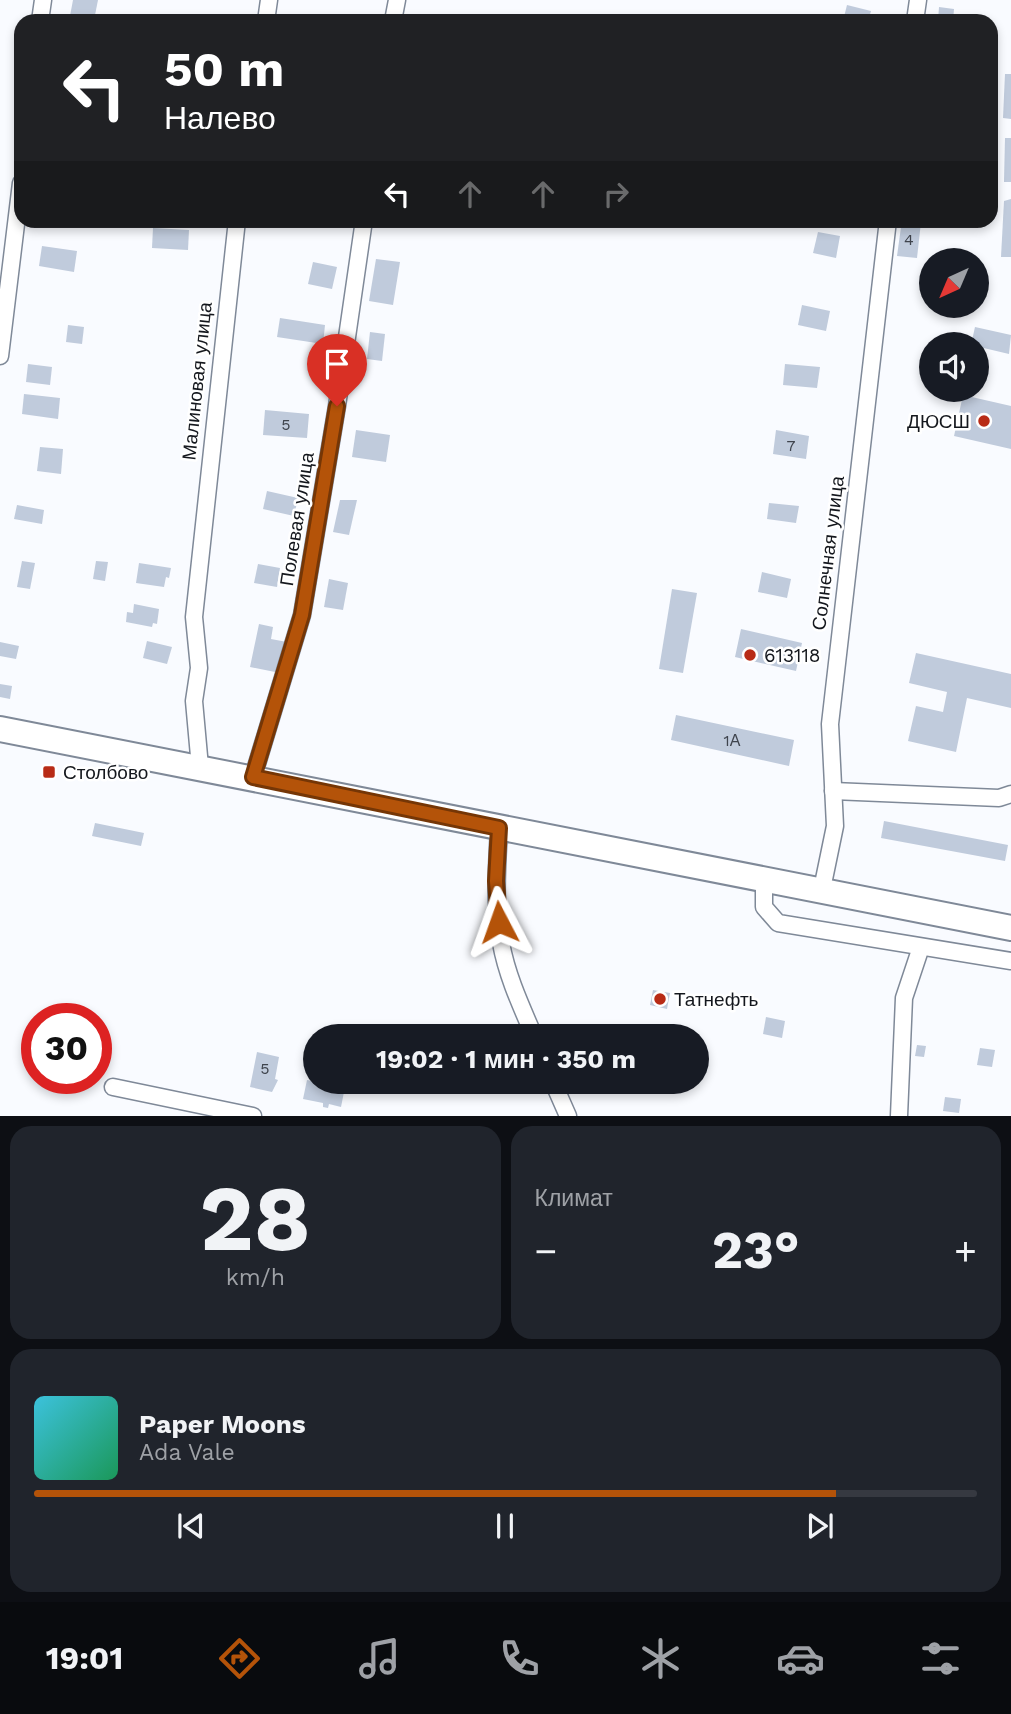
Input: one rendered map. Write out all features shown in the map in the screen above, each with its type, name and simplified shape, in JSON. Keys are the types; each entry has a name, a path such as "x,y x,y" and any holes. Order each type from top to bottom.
{"highway":[{"path":"0,729 1011,928"}],"street":[{"path":"0,356 16,228"},
{"name":"Малиновая улица","path":"200,767 194,701 199,668 194,617 236,228"},
{"name":"Полевая улица","path":"253,777 302,615 337,406 363,228"},
{"name":"Солнечная улица","path":"822,889 835,826 830,724 887,228"},
{"path":"833,791 999,798 1011,794"},
{"path":"499,828 496,881 501,942 512,986 529,1024"},
{"path":"764,878 764,907 778,923 1011,961"},
{"path":"899,1115 904,998 921,947"},
{"path":"113,1087 253,1115"},
{"path":"558,1094 568,1115"}],"building":[{"path":"73,0 98,0 95,14 70,14"},
{"path":"847,5 871,11 870,14 845,14"},
{"path":"939,7 954,9 954,14 938,14"},
{"path":"1005,74 1011,74 1011,119 1003,118"},
{"path":"1005,138 1011,138 1011,182 1004,182"},
{"path":"1011,199 1011,257 1001,257 1004,201"},
{"path":"153,228 189,230 188,250 152,248"},
{"path":"901,228 920,228 917,258 897,256"},
{"path":"818,232 840,236 836,258 813,253"},
{"path":"42,246 77,251 74,272 39,266"},
{"path":"376,259 400,262 393,305 369,301"},
{"path":"313,262 337,267 332,289 308,284"},
{"path":"802,305 830,311 826,331 798,325"},
{"path":"280,318 325,325 323,344 277,337"},
{"path":"68,325 84,327 82,344 66,342"},
{"path":"975,327 1011,335 1009,354 989,349 989,332 974,332"},
{"path":"370,332 385,334 382,361 367,359"},
{"path":"28,364 52,367 50,385 26,382"},
{"path":"785,364 820,367 817,388 783,385"},
{"path":"24,394 60,398 58,419 22,414"},
{"name":"ДЮСШ","path":"989,401 1011,406 1011,449 954,436 961,402"},
{"path":"265,410 309,414 307,438 263,435"},
{"path":"356,430 390,435 386,462 352,457"},
{"path":"776,430 809,436 806,459 773,454"},
{"path":"40,447 63,449 61,474 37,471"},
{"path":"267,491 298,498 294,516 263,509"},
{"path":"340,500 357,500 349,535 333,532"},
{"path":"769,503 799,506 796,523 767,519"},
{"path":"17,505 44,510 42,524 14,519"},
{"path":"22,561 35,563 30,589 17,587"},
{"path":"96,561 108,562 105,581 93,579"},
{"path":"139,563 171,568 164,587 136,583"},
{"path":"258,564 280,568 277,587 254,583"},
{"path":"762,572 791,579 787,598 758,592"},
{"path":"329,579 348,583 343,610 324,607"},
{"path":"672,589 697,593 683,673 659,669"},
{"path":"134,604 159,609 157,624 153,623 152,627 126,622 127,612 133,613"},
{"path":"259,624 273,627 271,639 287,642 280,673 250,667"},
{"path":"741,629 802,643 796,671 735,657"},
{"path":"147,641 172,647 167,664 143,658"},
{"path":"0,642 19,646 16,659 0,656"},
{"path":"916,653 1011,674 1011,708 967,698 956,752 908,741 916,706 943,712 947,692 909,683"},
{"path":"0,684 12,686 10,699 0,697"},
{"path":"676,715 794,740 789,766 671,740"},
{"path":"884,821 1008,845 1005,861 881,838"},
{"path":"95,823 144,833 141,846 92,836"},
{"name":"Татнефть","path":"653,990 670,993 667,1009 650,1005"},
{"path":"766,1017 785,1021 782,1038 763,1034"},
{"path":"917,1045 926,1046 924,1057 915,1056"},
{"path":"980,1048 995,1050 992,1067 977,1065"},
{"path":"257,1052 279,1057 275,1079 278,1080 272,1092 250,1087"},
{"path":"304,1094 344,1094 341,1107 329,1104 328,1108 323,1107 323,1103 303,1099"},
{"path":"945,1097 961,1099 959,1113 943,1111"}],"place":[{"name":"ДЮСШ","path":"984,421"},
{"name":"613118","path":"750,655"},
{"name":"Столбово","path":"49,772"},
{"name":"Татнефть","path":"660,999"}],"route":[{"path":"337,406 302,615 253,777 499,828 496,881 499,922"}]}
